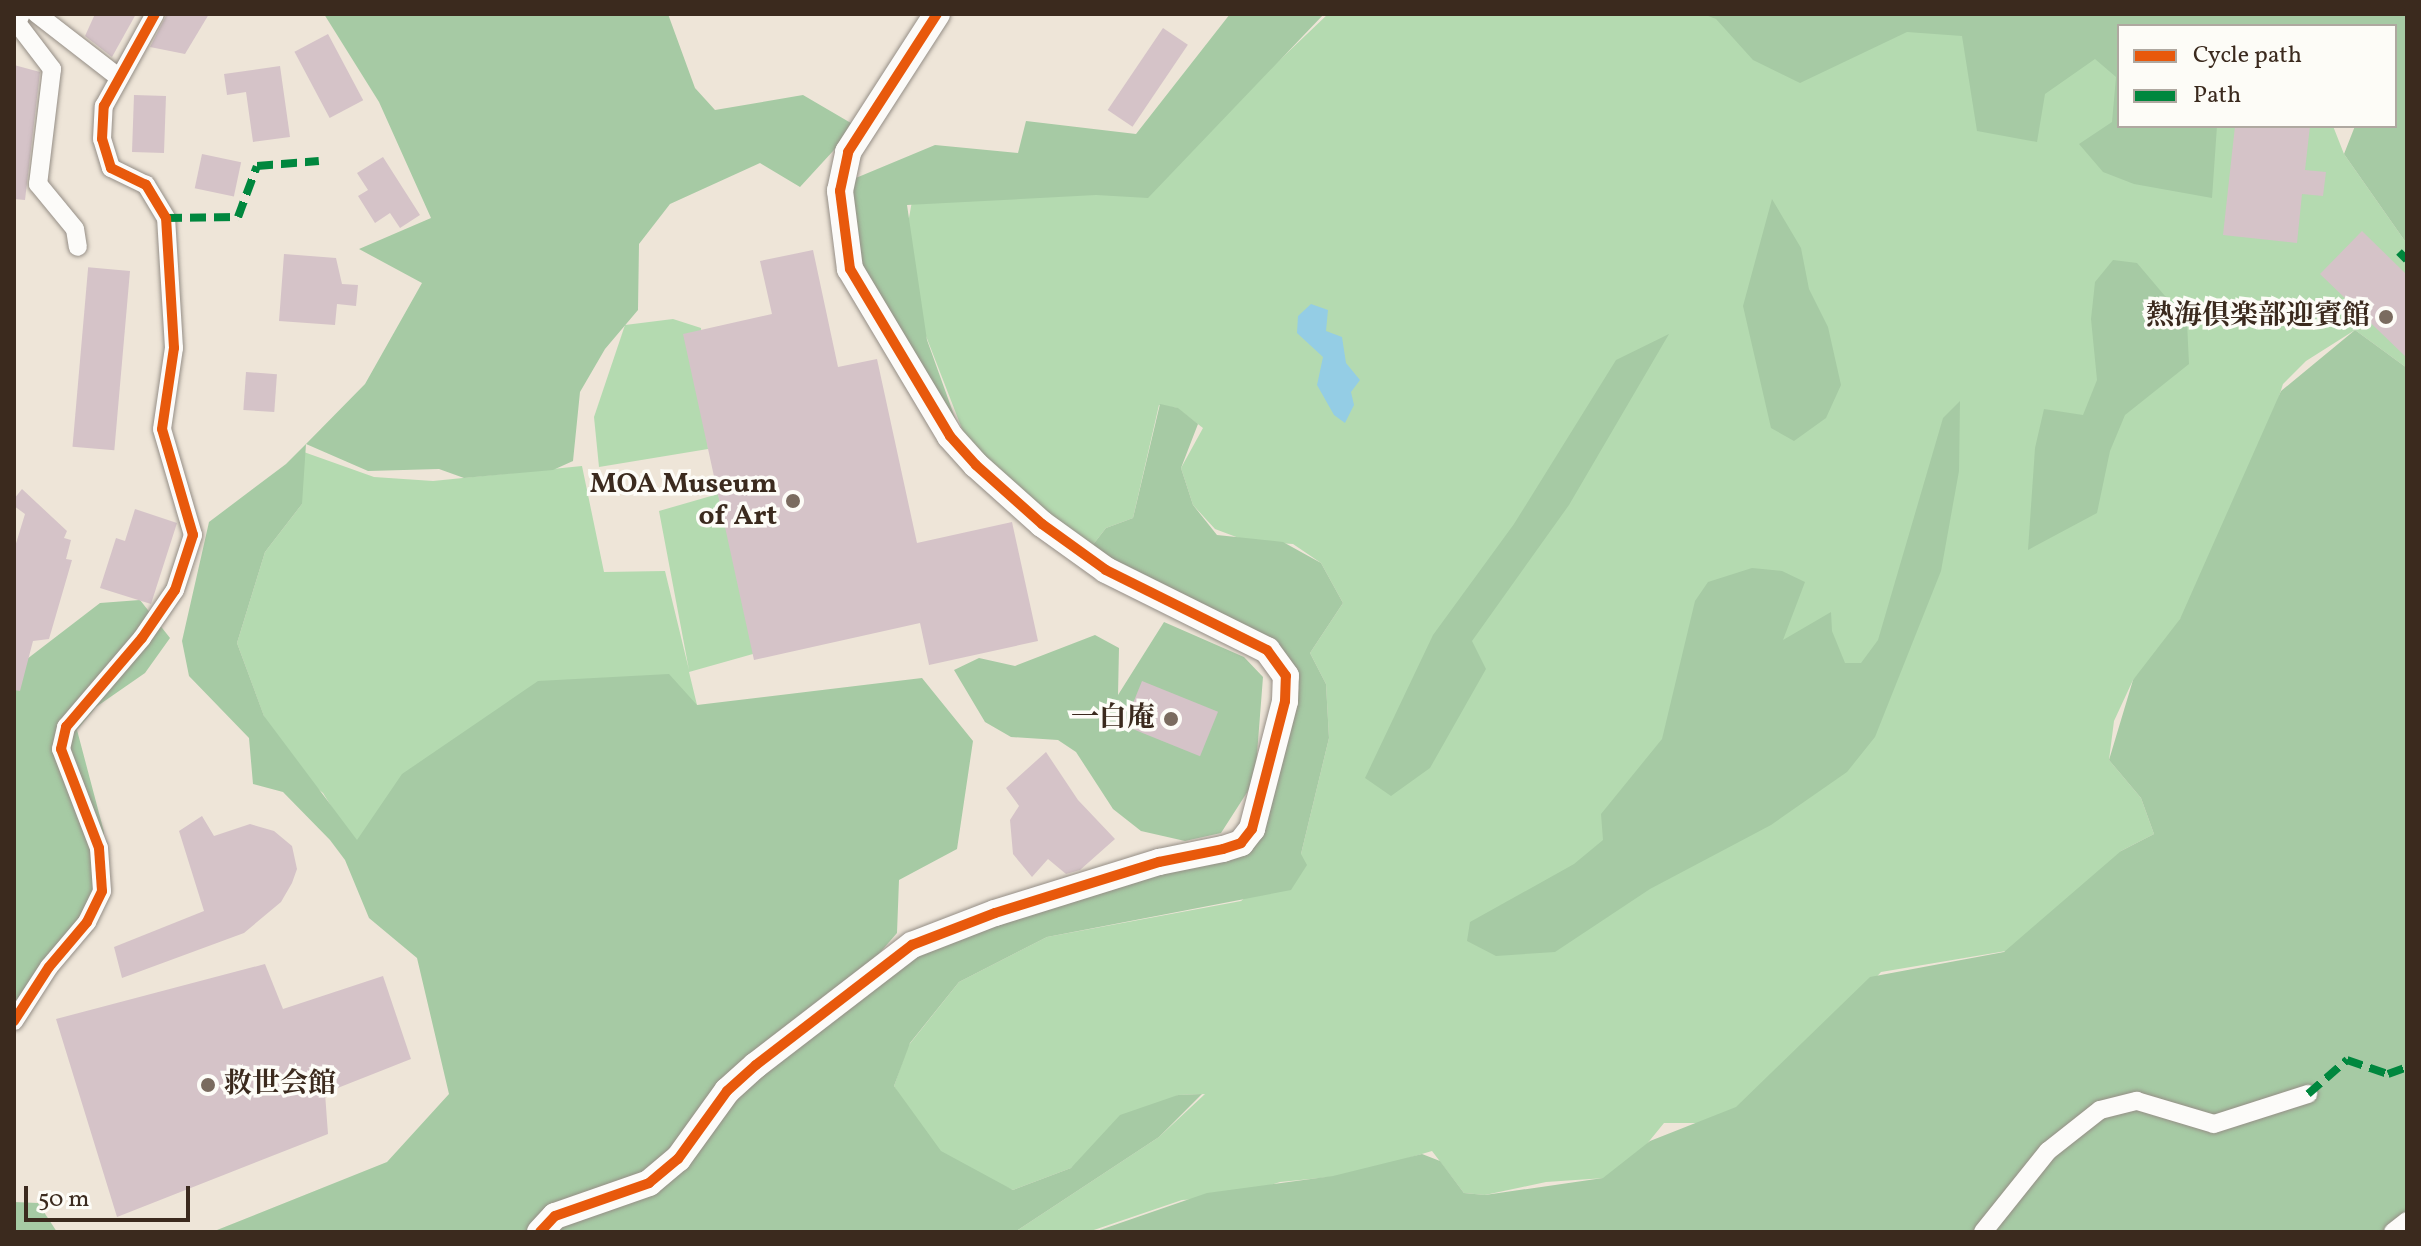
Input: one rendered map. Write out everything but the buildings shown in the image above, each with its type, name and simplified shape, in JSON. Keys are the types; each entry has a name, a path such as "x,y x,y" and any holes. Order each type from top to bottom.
{"street":[{"path":"37,14 117,76"},
{"path":"14,1021 49,967 87,922 102,891 99,848 61,749 66,727 142,638 175,590 193,535 162,429 174,348 166,218 146,185 111,168 102,139 104,106 117,76 129,69 155,14"},
{"path":"540,1232 555,1216 649,1183 678,1159 727,1091 756,1065 912,945 1099,881 1241,843 1252,829 1285,701 1286,676 1267,650 1106,570 1042,524 976,465 950,436 850,269 840,191 848,152 937,14"},
{"path":"17,21 52,69 38,184 75,229 78,247"},
{"path":"1983,1232 2048,1151 2100,1110 2137,1101 2214,1124 2308,1094"},
{"path":"2393,1232 2407,1221"}],"green space":[{"path":"324,14 668,14 695,88 715,110 803,95 856,126 800,187 760,163 670,204 639,244 638,310 605,349 580,392 573,461 553,470 464,478 439,469 368,471 306,444 365,384 422,283 359,249 431,218 379,102"},
{"path":"1230,14 1324,14 1148,198 1096,195 907,205 927,340 959,429 861,294 851,180 935,145 1018,153 1026,121 1136,134"},
{"path":"1328,14 2283,14 2117,24 2117,128 2334,128 2344,154 2407,244 2407,368 2355,330 2306,361 2283,384 2245,501 2218,558 2153,663 2133,680 2114,721 2109,760 2141,798 2154,834 2121,851 2109,874 2012,950 1881,972 1831,1027 1736,1108 1702,1123 1664,1123 1620,1177 1546,1182 1485,1195 1464,1193 1432,1151 1350,1175 1280,1182 1232,1197 1182,1200 1088,1232 1015,1232 1159,1137 1205,1094 1178,1095 1071,1168 1013,1190 935,1157 894,1086 908,1046 959,982 1047,937 1241,901 1301,854 1329,738 1326,684 1310,653 1343,603 1321,563 1293,544 1247,541 1215,529 1193,505 1181,468 1203,428 1177,408 1159,405 1133,518 1106,528 1088,551 976,465 900,269 912,201 1140,193"},
{"path":"1703,14 2407,14 2407,244 2344,154 2354,128 2397,128 2397,24 2117,24 2117,128 2217,128 2212,198 2134,184 2103,172 2079,144 2112,122 2116,77 2095,59 2045,94 2037,142 1977,131 1962,36 1907,32 1800,83 1753,60 1716,19"},
{"path":"1772,199 1801,248 1809,289 1828,327 1841,385 1826,418 1794,441 1771,428 1743,306"},
{"path":"2113,260 2137,263 2187,322 2189,364 2125,415 2110,451 2097,513 2028,550 2035,448 2044,409 2083,415 2097,380 2091,319 2095,282"},
{"path":"673,319 701,328 708,449 599,467 594,417 625,325"},
{"path":"2355,330 2407,368 2407,1232 1094,1232 1207,1193 1333,1176 1422,1154 1440,1161 1464,1193 1485,1195 1603,1178 1650,1141 1736,1107 1870,977 2004,952 2121,851 2154,834 2141,798 2109,760 2133,680 2180,619 2281,391"},
{"path":"1669,334 1569,505 1472,641 1486,669 1430,768 1391,796 1365,778 1433,635 1514,524 1616,360"},
{"path":"1960,401 1959,471 1941,571 1875,737 1847,772 1771,825 1650,889 1555,952 1496,956 1467,941 1470,922 1574,864 1603,840 1601,814 1662,739 1695,601 1708,582 1752,568 1782,571 1805,582 1783,640 1831,612 1832,631 1845,663 1861,663 1878,640 1943,418"},
{"path":"1160,404 1178,408 1198,424 1181,468 1193,505 1217,535 1283,542 1321,563 1343,603 1310,653 1326,684 1329,738 1301,854 1307,865 1291,890 1047,937 959,982 910,1043 894,1086 941,1151 1013,1190 1071,1168 1120,1115 1178,1095 1202,1094 1159,1137 1015,1232 212,1232 387,1162 449,1094 417,958 369,918 345,860 330,840 283,792 253,784 249,738 189,676 182,641 209,522 286,464 306,444 302,504 265,552 237,643 264,716 357,840 402,774 538,681 669,674 697,705 922,678 973,741 957,849 899,880 897,933 830,1010 912,954 1259,837 1299,688 1276,643 1088,551 1106,528 1133,518"},
{"path":"301,451 374,477 433,481 582,466 604,572 665,571 689,670 659,511 718,494 760,652 689,672 697,705 355,845 323,793 279,757 237,643 265,552 302,504"},
{"path":"140,600 170,638 145,673 96,707 77,730 104,832 102,891 14,1016 14,669 100,603"},
{"path":"1164,622 1244,657 1263,677 1255,780 1221,833 1185,841 1141,831 1113,809 1076,752 1058,740 1011,737 985,722 954,670 979,658 1015,666 1095,635 1119,648 1118,695"},
{"path":"14,1202 38,1203 57,1232 14,1232"}],"water":[{"path":"1311,304 1328,310 1326,331 1342,337 1346,363 1360,380 1351,392 1354,405 1345,423 1334,415 1317,385 1323,357 1297,333 1298,316"}],"marked path":[{"path":"166,218 238,217 257,166 319,161"},
{"path":"2399,252 2407,260"},
{"path":"2308,1094 2347,1060 2388,1074 2407,1067"}],"cycle path":[{"path":"14,1021 49,967 87,922 102,891 99,848 61,749 66,727 142,638 175,590 193,535 162,429 174,348 166,218 146,185 111,168 102,139 104,106 155,14"},
{"path":"540,1232 555,1216 649,1183 678,1159 727,1091 756,1065 912,945 995,913 1159,862 1241,843 1252,829 1285,701 1286,676 1267,650 1106,570 1042,524 976,465 950,436 850,269 840,191 848,152 937,14"}],"place":[{"name":"熱海倶楽部迎賓館","path":"2386,317"},
{"name":"MOA Museum of Art","path":"793,501"},
{"name":"一白庵","path":"1171,719"},
{"name":"救世会館","path":"208,1085"}]}
